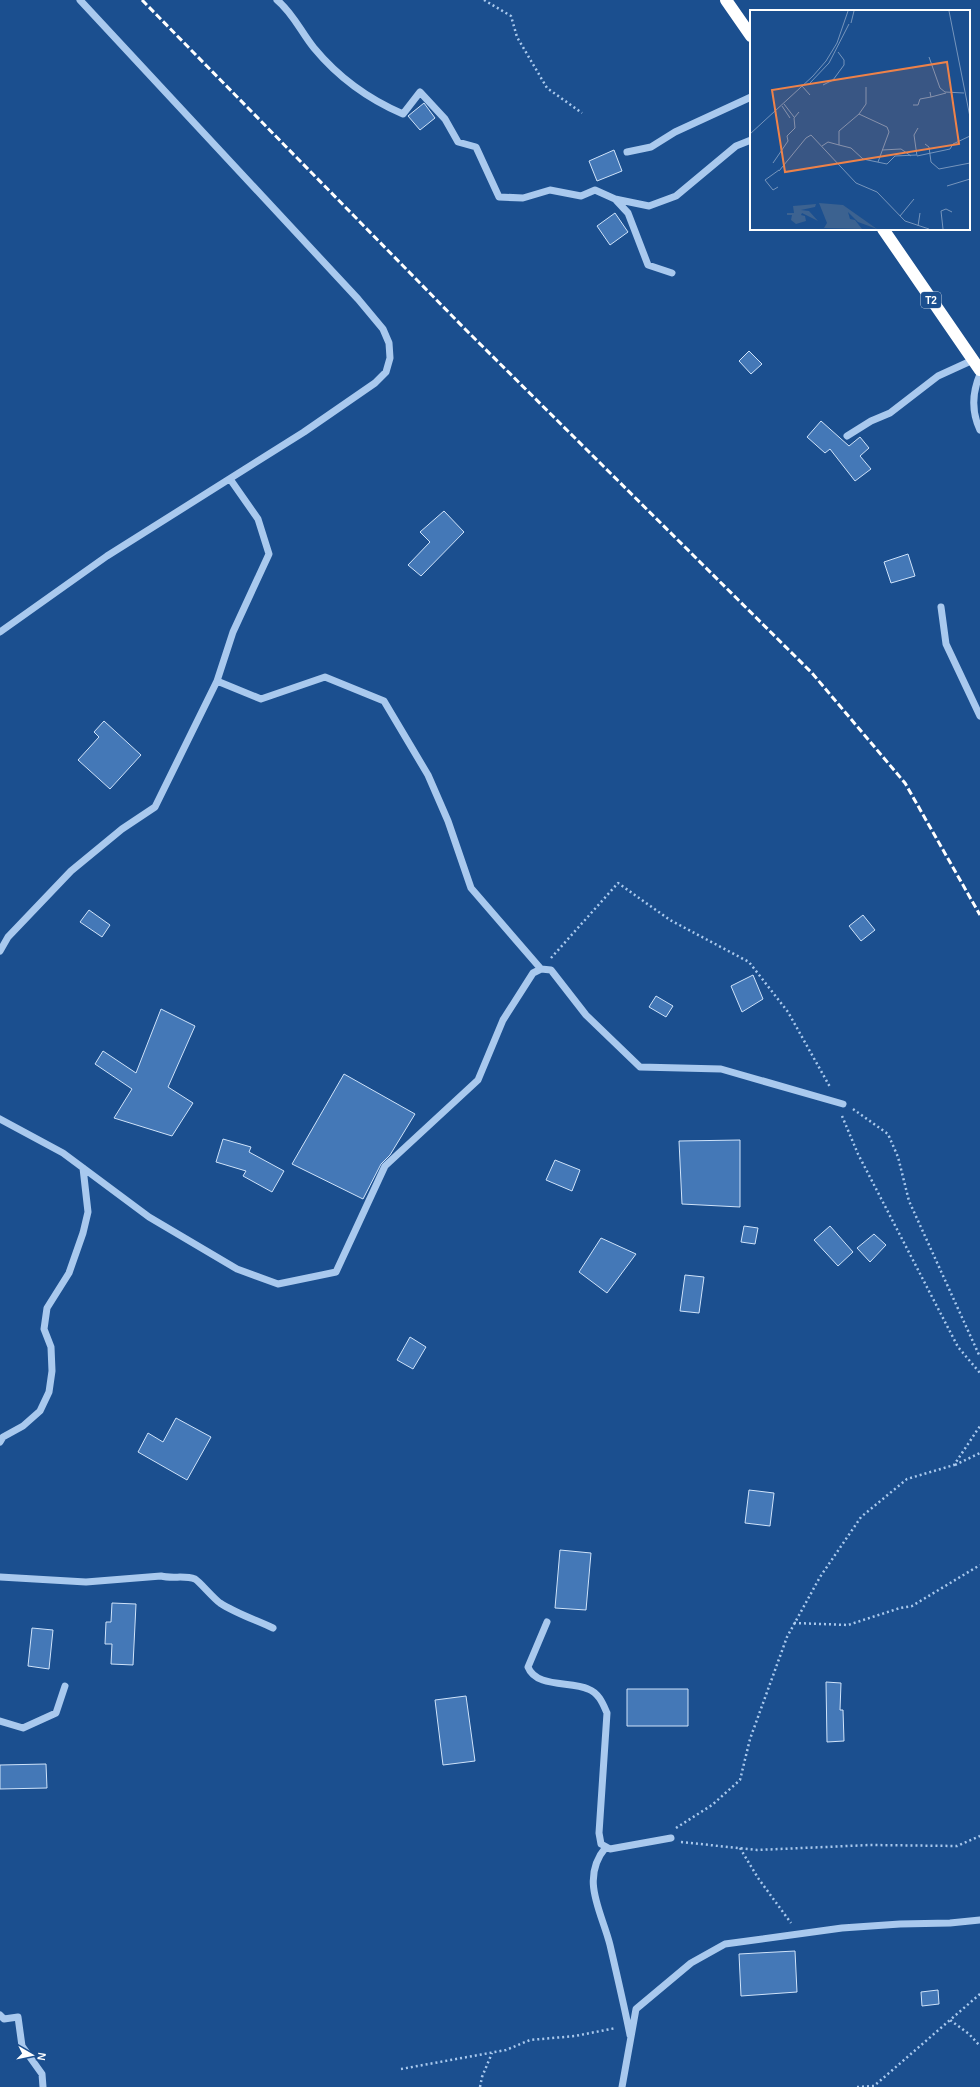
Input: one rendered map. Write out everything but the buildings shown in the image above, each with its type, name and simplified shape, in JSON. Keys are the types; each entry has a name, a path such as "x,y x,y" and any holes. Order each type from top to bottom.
{"highway":[{"path":"726,0 750,35"},
{"name":"T2","path":"884,230 980,370"}],"street":[{"path":"0,632 107,556 230,479 375,384 386,372 390,358 389,342 383,329 358,299 80,0"},
{"path":"276,0 287,8 314,48 355,88 385,107 403,114 420,92 445,119 458,142 476,147 500,197 523,198 550,190 581,196 595,190 615,199 649,206 676,196 736,146 750,140"},
{"path":"627,152 650,147 674,132 750,97"},
{"path":"615,199 628,213 648,265 672,274"},
{"path":"847,436 871,421 890,413 938,376 973,360"},
{"path":"980,374 974,387 974,418 980,430"},
{"path":"0,951 8,937 71,871 122,829 155,807 217,681 232,632 269,554 258,519 230,479"},
{"path":"942,607 946,644 980,716"},
{"path":"217,681 261,698 325,677 384,701 428,775 448,821 470,888 541,969"},
{"path":"0,1119 63,1153 149,1217 237,1268 278,1284 336,1272 385,1166 478,1080 503,1020 533,973 541,969 551,970 586,1015 640,1067 721,1069 843,1104"},
{"path":"0,1442 3,1437 23,1426 40,1411 49,1392 52,1371 52,1353 44,1329 47,1308 69,1274 83,1232 88,1212 83,1168"},
{"path":"0,1577 86,1582 161,1576 171,1578 190,1578 197,1580 202,1587 220,1603 273,1628"},
{"path":"547,1622 528,1667 531,1674 539,1679 589,1689 600,1698 607,1713 599,1833 601,1844 610,1849 671,1838"},
{"path":"0,1721 23,1728 56,1713 65,1686"},
{"path":"606,1847 597,1857 594,1874 595,1901 609,1943 631,2037"},
{"path":"622,2087 636,2010 691,1963 725,1944 842,1928 900,1924 950,1924 980,1920"},
{"path":"0,2015 4,2018 18,2017 22,2046 42,2074 43,2087"}],"path":[{"path":"484,0 512,16 517,37 547,88 582,113"},
{"path":"843,1104 857,1111 888,1134 898,1156 909,1201 980,1357"},
{"path":"954,1466 980,1426"},
{"path":"980,1453 954,1466 907,1479 862,1517 820,1577 794,1623 774,1670 750,1739 740,1780 712,1805 675,1829 671,1838 675,1842 740,1847 757,1850 870,1845 957,1846 980,1836"},
{"path":"794,1623 848,1625 900,1608 912,1606 980,1565"},
{"path":"740,1847 758,1878 792,1925 796,1935"},
{"path":"857,2087 874,2086 980,1994"},
{"path":"950,2020 970,2034 980,2046"},
{"path":"401,2069 506,2050 530,2040 600,2033 628,2025"},
{"path":"480,2087 482,2076 493,2052"}],"railway":[{"path":"142,0 467,331 812,673 905,783 980,915"}]}
